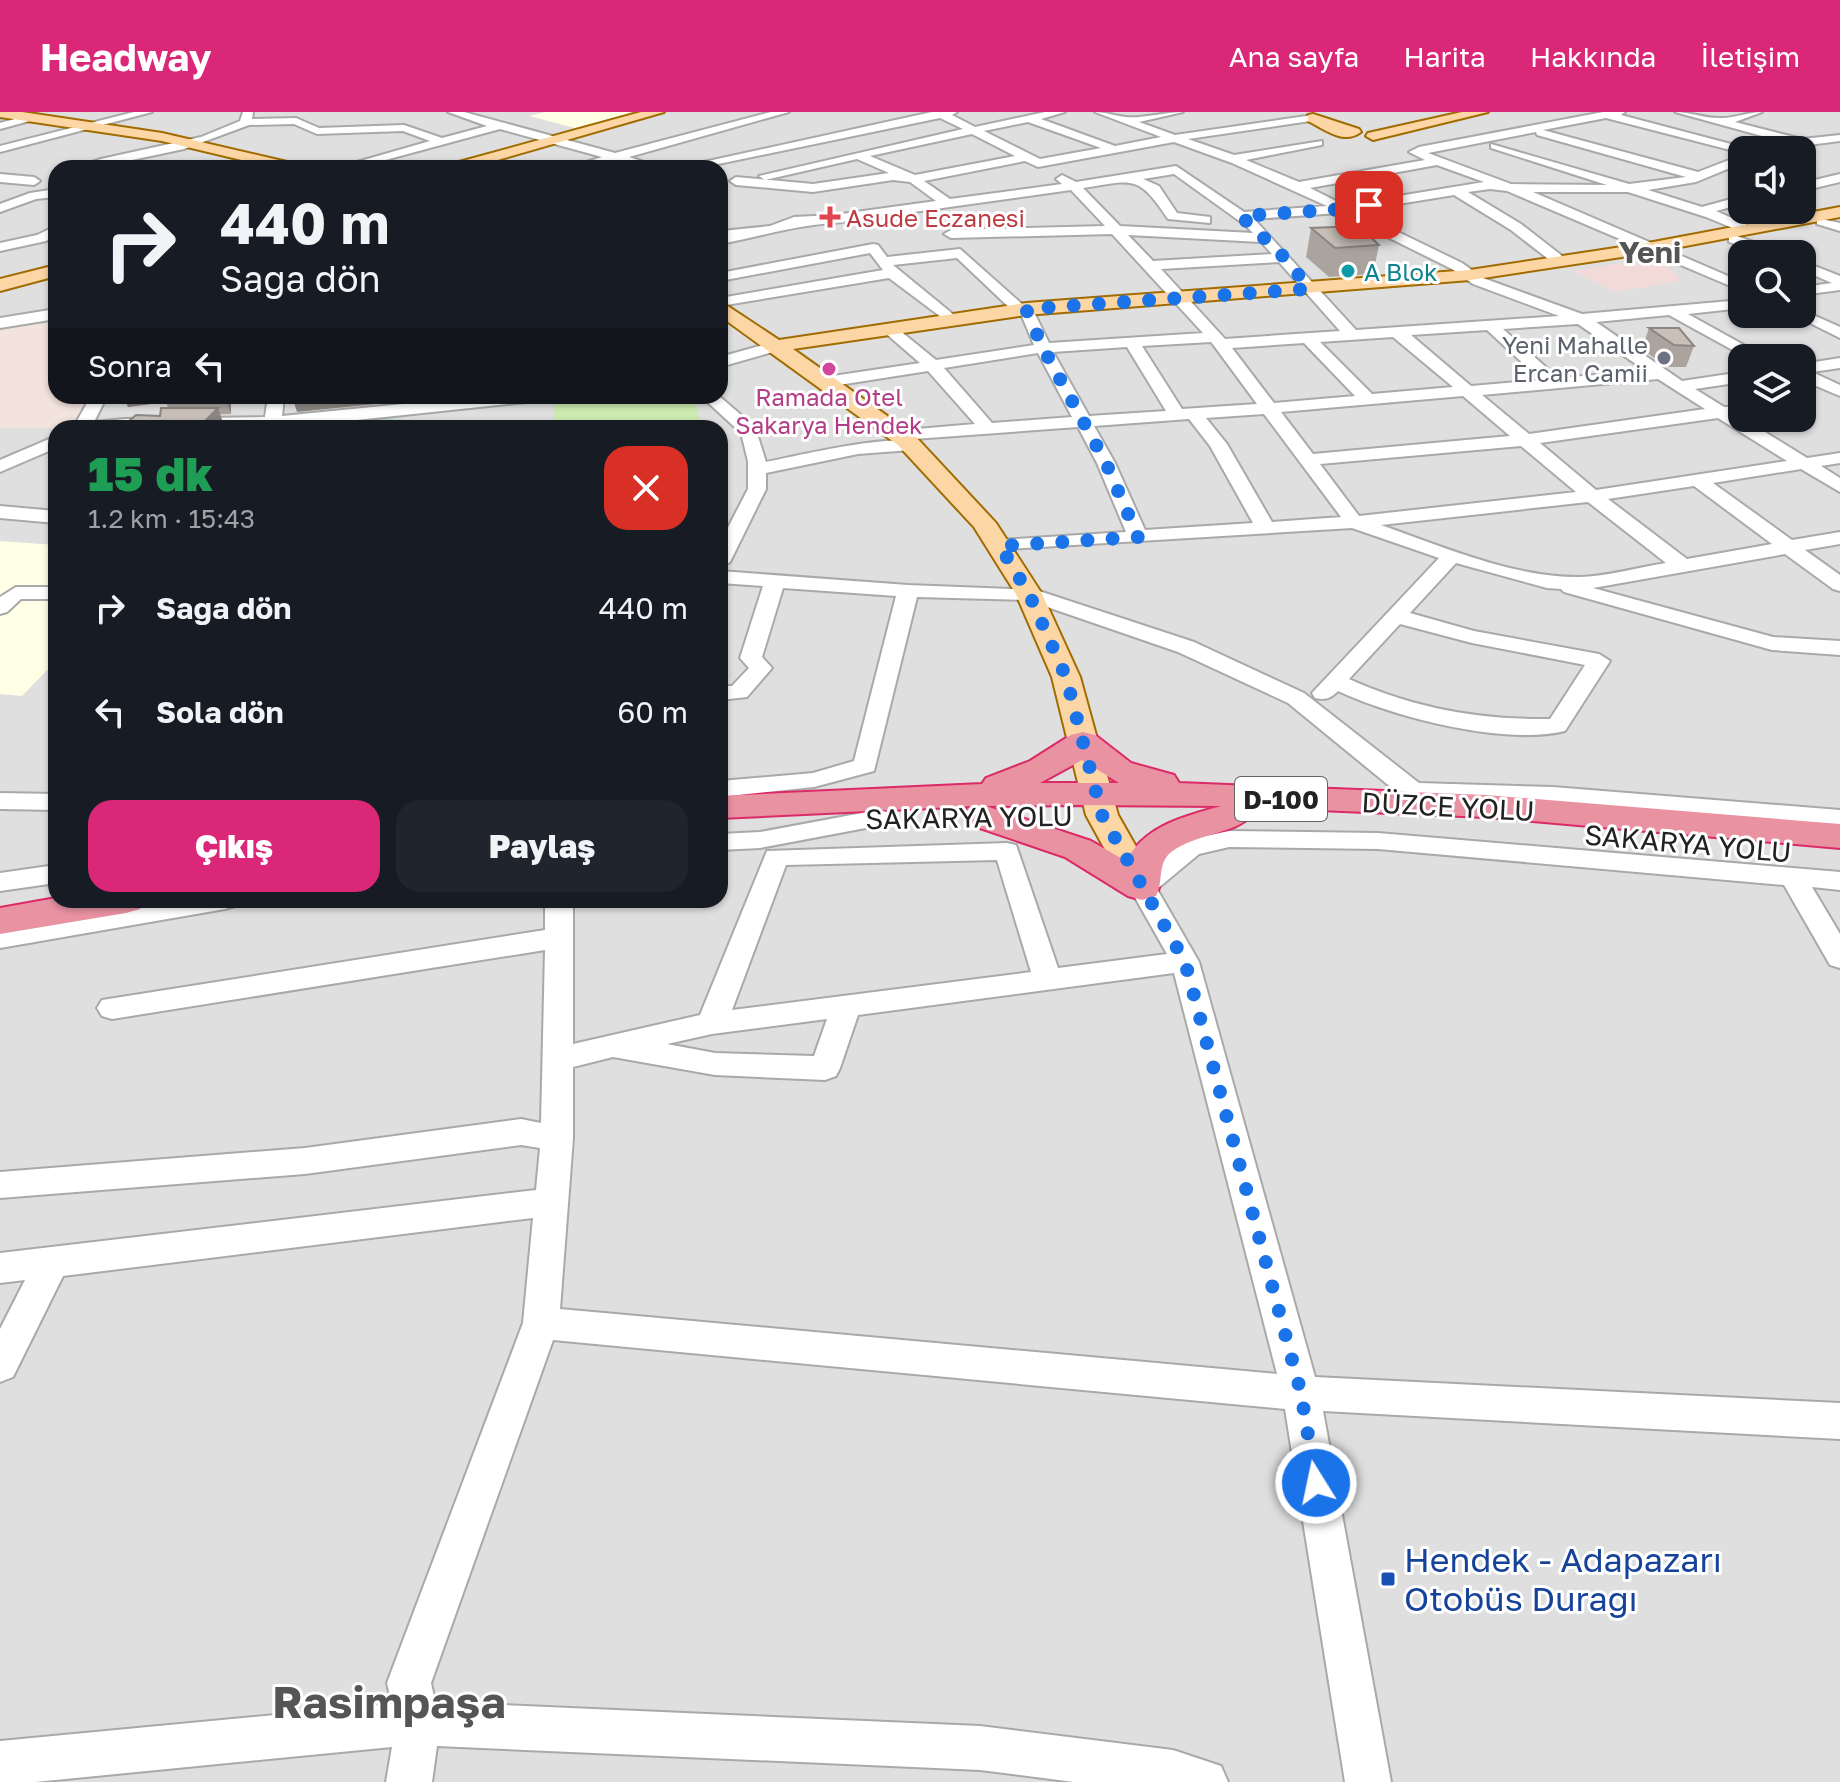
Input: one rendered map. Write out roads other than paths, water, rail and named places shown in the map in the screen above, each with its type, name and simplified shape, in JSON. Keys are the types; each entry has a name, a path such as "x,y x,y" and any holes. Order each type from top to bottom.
{"highway":[{"path":"968,806 1031,777 1061,760 1083,742 1106,765 1126,774 1238,806"},
{"name":"D-100","path":"728,806 856,797 968,806"},
{"name":"DÜZCE YOLU","path":"1238,806 1425,797 1840,836"},
{"path":"968,806 1078,849 1142,887 1145,858 1160,842 1238,806"},
{"name":"SAKARYA YOLU","path":"728,824 878,818 968,806 1238,806 1840,856"},
{"path":"0,901 48,892"},
{"path":"0,921 78,908"}],"main road":[{"path":"1359,136 1458,112"},
{"path":"1318,143 1481,112"},
{"path":"482,160 647,113"},
{"path":"3,116 96,125 261,160"},
{"path":"1313,118 1359,136 1415,152"},
{"path":"777,346 1023,309 1308,289 1330,291 1655,251 1740,234 1836,220"},
{"path":"1468,274 1655,251"},
{"path":"0,285 48,272"},
{"path":"728,310 906,440 984,523 1029,594 1066,677 1099,805 1142,887"}],"street":[{"path":"0,149 147,112"},
{"path":"377,112 404,128 440,141"},
{"path":"608,160 784,112"},
{"path":"728,183 1060,112"},
{"path":"1100,112 1234,159 1298,186 1468,274 1581,319 1679,386 1840,486"},
{"path":"1129,121 1178,112"},
{"path":"1292,112 1313,118"},
{"path":"1680,112 1776,136"},
{"path":"1723,122 1757,112"},
{"path":"719,160 944,113 1033,160 1074,186 1218,341 1354,522 1452,556 1772,643 1840,648"},
{"path":"1415,152 1614,113 1728,146"},
{"path":"452,115 631,160"},
{"path":"855,116 881,125"},
{"path":"117,160 219,136 247,117 296,121 317,131 404,128 431,121"},
{"path":"736,181 813,188 893,176 914,179 1115,149 1242,126 1313,118"},
{"path":"762,119 914,179 946,202"},
{"path":"1027,119 1115,149"},
{"path":"371,160 500,126 544,122"},
{"path":"530,123 582,133"},
{"path":"559,123 582,133"},
{"path":"1532,131 1699,176"},
{"path":"219,136 234,146 236,154"},
{"path":"1816,141 1840,138"},
{"path":"1205,164 1318,143"},
{"path":"1495,146 1703,211 1750,240"},
{"path":"1415,152 1514,189 1728,281"},
{"path":"728,161 766,175"},
{"path":"1298,186 1438,161"},
{"path":"1128,177 1155,189 1173,216 1246,219 1344,209 1490,185 1514,189 1631,188 1699,176 1728,165"},
{"path":"787,210 834,219 1191,167"},
{"path":"1721,168 1728,170"},
{"path":"1176,170 1246,219 1284,253 1308,289 1352,335"},
{"path":"0,178 48,190"},
{"path":"1816,184 1840,178"},
{"path":"0,208 37,185"},
{"path":"728,236 773,230 787,210 813,188"},
{"path":"1457,191 1516,227 1561,262"},
{"path":"1703,211 1728,204"},
{"path":"1369,205 1426,239 1468,274"},
{"path":"895,211 916,222"},
{"path":"834,219 873,248 887,267 949,318"},
{"path":"1138,537 1106,463 1023,309 960,253 945,232 1114,230 1264,238"},
{"path":"0,247 48,234"},
{"path":"1378,246 1407,244"},
{"path":"728,275 873,248"},
{"path":"728,302 960,253"},
{"path":"1148,265 1284,253"},
{"path":"1816,272 1840,283"},
{"path":"1816,288 1840,283"},
{"path":"826,382 1043,348 1131,341 1308,338 1728,305"},
{"path":"32,318 48,311"},
{"path":"1672,311 1733,344"},
{"path":"0,323 48,315"},
{"path":"1816,322 1840,333"},
{"path":"1491,326 1555,384"},
{"path":"888,328 931,364 988,429"},
{"path":"1397,332 1592,496 1683,566"},
{"path":"1308,338 1368,400"},
{"path":"1131,341 1186,414 1218,444 1266,528"},
{"path":"728,360 777,346"},
{"path":"1816,369 1840,363"},
{"path":"757,469 906,440 988,429 1663,374"},
{"path":"1679,386 1728,379"},
{"path":"1816,379 1840,390"},
{"path":"1816,394 1840,390"},
{"path":"318,420 463,404"},
{"path":"718,404 749,431 757,469 757,489 728,546"},
{"path":"1309,460 1524,440 1728,411"},
{"path":"0,467 48,445"},
{"path":"1000,546 1354,522 1592,496 1840,458"},
{"path":"1699,481 1840,585"},
{"path":"0,512 48,516"},
{"path":"1547,582 1585,583 1840,538"},
{"path":"1309,708 1452,556"},
{"path":"728,577 908,591 1029,594 1186,647 1296,698 1396,779 1425,797 1553,795 1840,818"},
{"path":"728,693 739,692 761,668 751,658 775,580"},
{"path":"728,788 814,780 865,766 908,591"},
{"path":"0,608 16,593 48,593"},
{"path":"1334,681 1395,707 1443,718 1518,727 1557,726 1599,661 1472,637 1396,616"},
{"path":"728,770 814,780"},
{"path":"0,801 48,802"},
{"path":"728,842 760,840 878,818"},
{"path":"1368,1782 1301,1393 1185,962 1142,887 1191,847 1229,839 1378,841 1840,881"},
{"path":"712,1023 776,857 1007,851 1048,980"},
{"path":"0,882 48,875"},
{"path":"1792,876 1838,952"},
{"path":"0,938 178,908"},
{"path":"409,1782 418,1723 409,1683 541,1323 557,1138 559,908"},
{"path":"112,1008 557,938"},
{"path":"557,1059 712,1023 1185,962"},
{"path":"612,1046 715,1064 825,1068 847,1005"},
{"path":"0,1185 305,1161 521,1132 557,1138"},
{"path":"0,1268 551,1202"},
{"path":"0,1365 52,1263"},
{"path":"541,1323 1301,1393 1840,1421"},
{"path":"0,1763 418,1723 980,1748 1173,1772 1205,1782"}],"waterway":[{"path":"0,121 30,112"}],"place":[{"name":"Asude Eczanesi","path":"830,217"},
{"name":"A Blok","path":"1348,271"},
{"name":"Yeni Mahalle Ercan Camii","path":"1664,358"},
{"name":"Ramada Otel Sakarya Hendek","path":"829,369"},
{"name":"Hendek - Adapazarı Otobüs Durağı","path":"1388,1579"}],"district":[{"name":"Yeni","path":"1650,252"},
{"name":"Rasimpaşa","path":"389,1701"}]}
